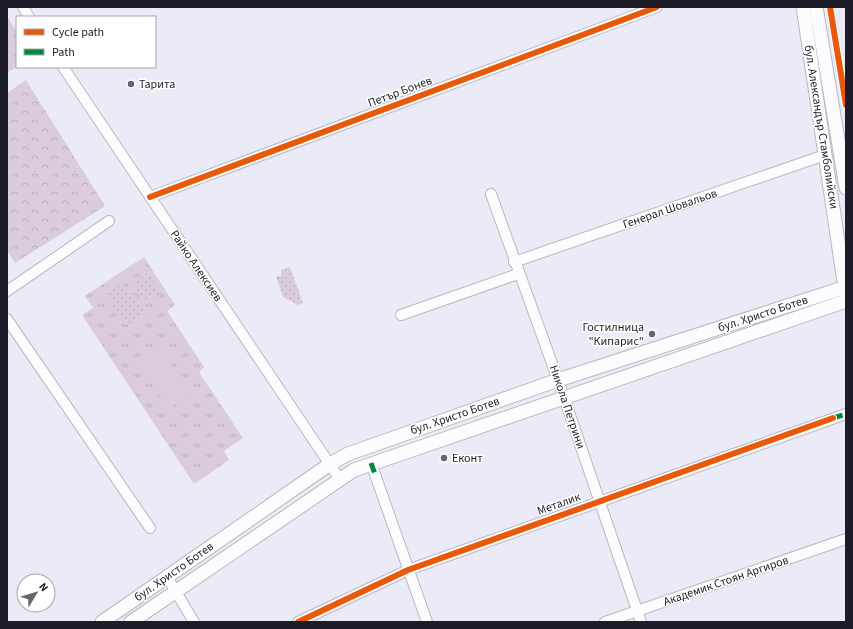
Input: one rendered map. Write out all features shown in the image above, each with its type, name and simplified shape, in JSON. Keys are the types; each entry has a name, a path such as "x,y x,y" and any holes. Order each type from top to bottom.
{"main road":[{"name":"бул. Александър Стамболийски","path":"803,7 846,290"},
{"name":"бул. Александър Стамболийски","path":"816,7 846,188"},
{"name":"бул. Христо Ботев","path":"102,622 330,464 348,454 558,380 846,290"},
{"name":"бул. Христо Ботев","path":"131,622 340,478 371,463 564,399 846,301"}],"street":[{"path":"23,7 28,16"},
{"name":"Петър Бонев","path":"150,197 657,7"},
{"name":"Райко Алексиев","path":"64,68 340,478"},
{"name":"Генерал Шовальов","path":"514,262 825,155"},
{"name":"Никола Петрини","path":"491,194 518,274 558,380 641,622"},
{"path":"7,291 109,221"},
{"path":"401,316 518,274"},
{"path":"7,319 150,528"},
{"name":"Металик","path":"298,622 408,570 846,414"},
{"path":"371,463 427,622"},
{"name":"Академик Стоян Аргиров","path":"605,622 846,539"},
{"path":"167,577 194,622"}],"green space":[{"path":"7,16 16,30 16,68 7,73"},
{"path":"26,80 105,206 15,263 7,250 7,93"},
{"path":"144,257 175,305 167,311 204,367 199,372 243,438 224,451 229,460 194,484 82,315 93,308 85,296"},
{"path":"290,267 303,303 298,305 283,297 276,277 282,275 281,270"},
{"path":"148,273 161,293 146,303 133,283"},
{"path":"122,283 127,291 134,291 148,312 126,326 105,294"},
{"path":"159,345 191,394 169,409 137,360"}],"marked path":[{"path":"833,418 846,414"},
{"path":"371,463 376,477"}],"cycle path":[{"path":"150,197 657,7"},
{"path":"830,7 846,105"},
{"path":"298,622 408,570 833,418"}],"place":[{"name":"Тарита","path":"131,84"},
{"name":"Гостилница \"Кипарис\"","path":"652,334"},
{"name":"Еконт","path":"444,458"}]}
